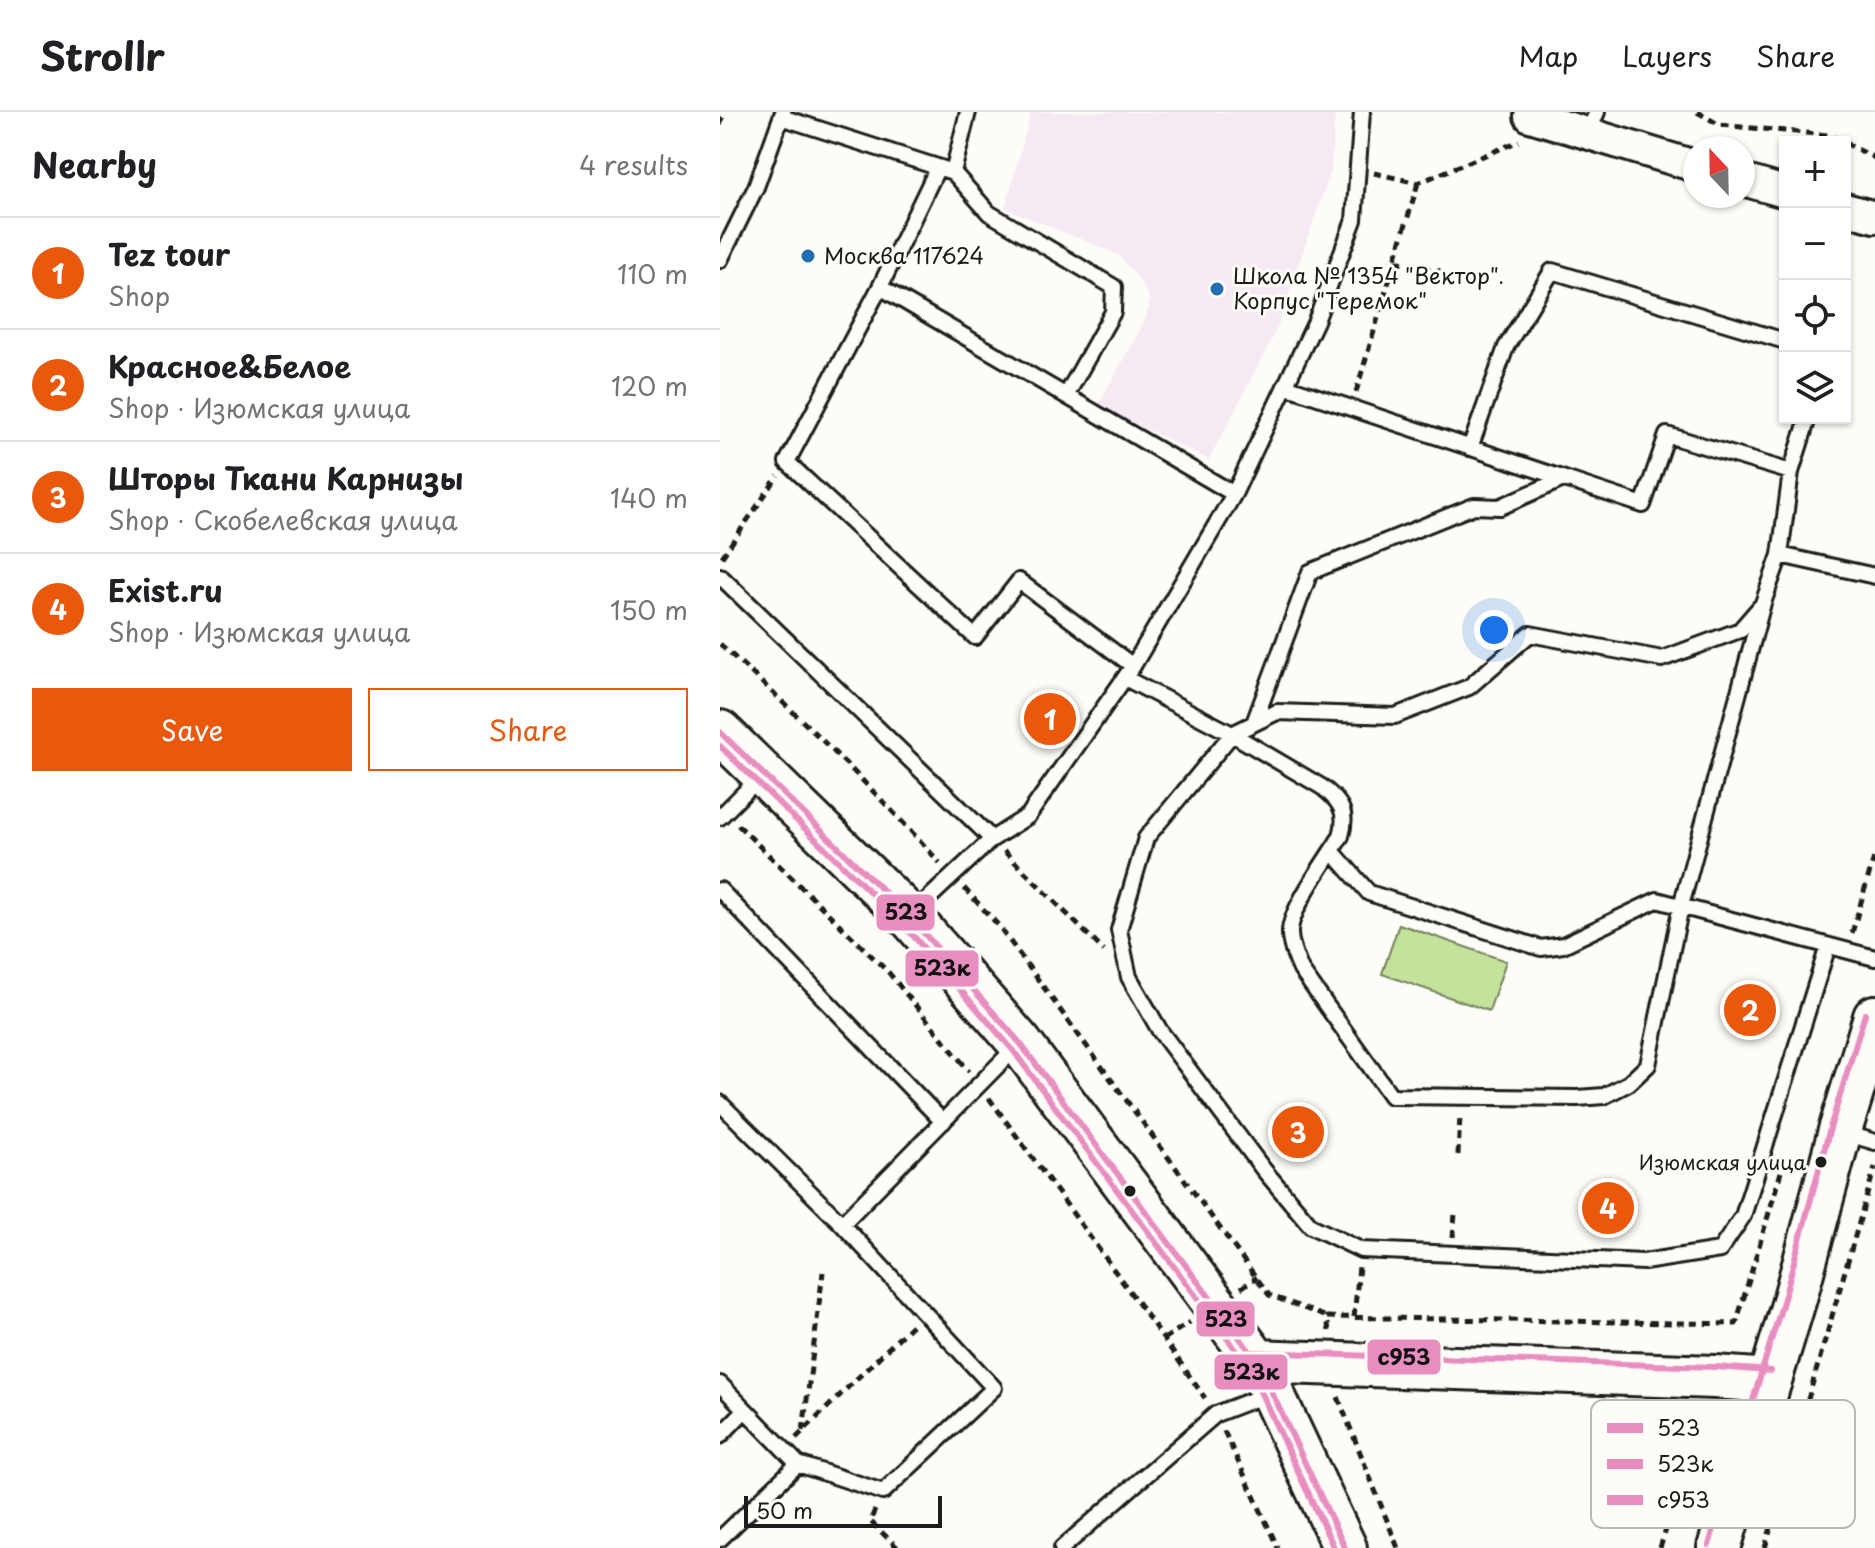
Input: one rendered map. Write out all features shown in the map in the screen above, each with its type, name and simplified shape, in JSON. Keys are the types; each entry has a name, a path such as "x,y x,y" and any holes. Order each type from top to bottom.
{"street":[{"path":"1543,121 1592,123 1683,161"},
{"path":"1755,183 1779,190"},
{"path":"1851,211 1875,217"},
{"path":"720,732 909,916 1020,1043 1264,1377 1345,1548"},
{"path":"1764,1400 1795,1298 1858,1137 1875,1017"},
{"path":"1264,1377 1715,1377 1770,1381"},
{"path":"1719,1548 1725,1528"}],"lane":[{"path":"968,112 945,169 787,462 975,637 1019,581 1129,672 1335,797 1345,823 1341,836 1294,913 1289,931 1301,970 1391,1096 1604,1096 1629,1083 1648,1065 1681,906 1763,603 1780,555 1791,472 1806,424"},
{"path":"909,916 992,839 1028,816 1129,672 1234,494 1316,321 1354,220 1362,112"},
{"path":"720,260 756,187 782,114 945,169 989,213 1114,287 1113,312 1066,396"},
{"path":"1470,448 1506,347 1552,271 1779,339"},
{"path":"880,287 1234,494"},
{"path":"1285,386 1643,505 1667,435 1791,472"},
{"path":"1254,723 1310,572 1474,506 1500,507 1563,479"},
{"path":"1780,555 1875,576"},
{"path":"720,576 992,839"},
{"path":"1763,603 1740,630 1662,659 1530,634 1469,687 1395,716 1277,712 1232,734 1146,838 1119,930 1129,977 1160,1031 1263,1169 1311,1226 1361,1250 1644,1262 1720,1250 1743,1216 1828,946"},
{"path":"722,814 763,774"},
{"path":"1332,851 1369,893 1541,948 1563,945 1657,900 1875,958"},
{"path":"720,890 943,1122"},
{"path":"842,1224 1020,1043"},
{"path":"720,1103 842,1224 994,1388 883,1492 798,1464 720,1384"},
{"path":"1062,1548 1216,1414 1264,1377"},
{"path":"720,1436 745,1410"},
{"path":"720,1539 798,1464"}],"path":[{"path":"720,125 725,112"},
{"path":"1697,112 1720,125 1830,136"},
{"path":"1358,169 1418,183 1543,121"},
{"path":"1851,146 1875,158"},
{"path":"1351,408 1418,183"},
{"path":"1395,261 1440,271"},
{"path":"720,560 787,462"},
{"path":"720,644 885,802 998,925 1269,1295 1327,1317"},
{"path":"722,814 889,973 980,1084 1216,1414 1278,1548"},
{"path":"992,839 1129,977"},
{"path":"1458,1155 1461,1096"},
{"path":"1808,1400 1875,1167"},
{"path":"1354,1317 1361,1250"},
{"path":"802,1432 823,1272"},
{"path":"784,1450 924,1313"},
{"path":"883,1492 870,1521 898,1548"},
{"path":"1660,1548 1666,1528"},
{"path":"1765,1548 1771,1528"}],"shaded area":[{"name":"Школа № 1354 \"Вектор\". Корпус \"Теремок\"","path":"1031,112 1335,112 1331,170 1276,331 1209,460 1098,405 1145,321 1150,300 1139,279 1117,254 1005,208"}],"green space":[{"path":"1399,924 1506,961 1489,1011 1382,974"}],"transit line":[{"name":"523","path":"720,732 909,916 1020,1043 1257,1361 1345,1548"},
{"name":"523к","path":"720,746 902,923 1012,1049 1248,1366 1334,1548"},
{"name":"с953","path":"1753,1400 1865,1014"},
{"name":"с953","path":"1334,1548 1248,1364 1248,1357 1254,1352 1771,1371"},
{"name":"с953","path":"1709,1545 1714,1528"}],"place":[{"name":"Москва 117624","path":"808,256"},
{"name":"Школа № 1354 \"Вектор\". Корпус \"Теремок\"","path":"1217,289"},
{"name":"Tez tour","path":"1050,719"},
{"name":"Красное&Белое","path":"1750,1010"},
{"name":"Шторы Ткани Карнизы","path":"1298,1132"},
{"name":"Изюмская улица","path":"1821,1162"},
{"name":"Exist.ru","path":"1608,1208"}]}
